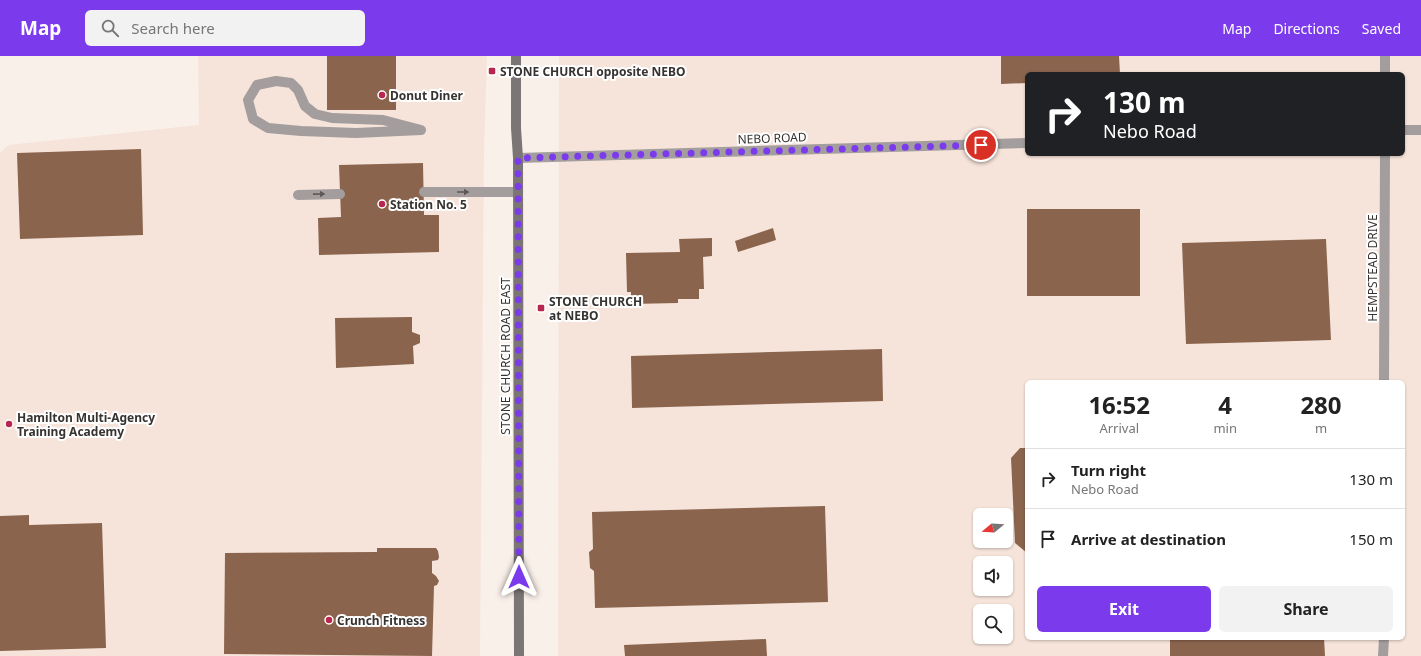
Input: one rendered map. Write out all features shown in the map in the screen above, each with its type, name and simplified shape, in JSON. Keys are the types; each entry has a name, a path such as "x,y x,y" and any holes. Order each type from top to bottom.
{"main road":[{"name":"STONE CHURCH ROAD EAST","path":"516,56 516,128 518,158 519,656"}],"street":[{"path":"1385,56 1385,72"},
{"path":"276,81 291,83 298,90 305,106 315,114 332,118 383,120 421,130 356,133 268,128 253,119 248,100 257,85 276,81"},
{"path":"1405,130 1421,130"},
{"name":"NEBO ROAD","path":"518,158 1025,143"},
{"name":"HEMPSTEAD DRIVE","path":"1384,380 1385,156"},
{"path":"424,192 518,192"},
{"path":"298,195 340,194"},
{"path":"1384,640 1384,656"}],"shaded area":[{"path":"198,56 487,56 484,155 480,656 0,656 0,153 8,145 199,125"},
{"path":"559,56 1421,56 1421,656 558,656"}],"building":[{"path":"327,56 396,56 396,110 327,110"},
{"path":"1001,56 1119,56 1120,72 1025,72 1025,83 1001,84"},
{"path":"141,149 143,235 20,239 17,153"},
{"name":"Station No. 5","path":"423,163 424,215 439,215 439,252 319,255 318,218 341,217 339,165"},
{"path":"1027,209 1140,209 1140,296 1027,296"},
{"path":"773,228 776,240 738,252 735,241"},
{"path":"712,238 712,256 703,257 704,289 699,289 699,299 678,299 678,303 631,304 631,292 627,292 626,253 680,252 679,239"},
{"path":"1326,239 1331,340 1186,344 1182,243"},
{"path":"412,317 412,332 420,335 420,343 413,346 414,364 336,368 335,318"},
{"path":"882,349 883,401 632,408 631,356"},
{"path":"1020,448 1025,448 1025,551 1015,543 1011,458"},
{"path":"825,506 828,602 595,608 594,571 590,568 589,552 593,549 592,512"},
{"path":"29,515 29,525 102,523 106,648 0,651 0,516"},
{"name":"Crunch Fitness","path":"377,548 436,548 438,551 438,560 432,561 432,573 439,581 437,585 434,586 432,656 224,654 225,553 377,552"},
{"path":"766,639 767,656 625,656 624,645"},
{"path":"1170,640 1324,640 1325,656 1170,656"}],"place":[{"name":"STONE CHURCH opposite NEBO","path":"492,71"},
{"name":"Donut Diner","path":"382,95"},
{"name":"Station No. 5","path":"382,204"},
{"name":"STONE CHURCH at NEBO","path":"541,308"},
{"name":"Hamilton Multi-Agency Training Academy","path":"9,424"},
{"name":"Crunch Fitness","path":"329,620"}],"route":[{"path":"519,577 518,158 981,145"}]}
